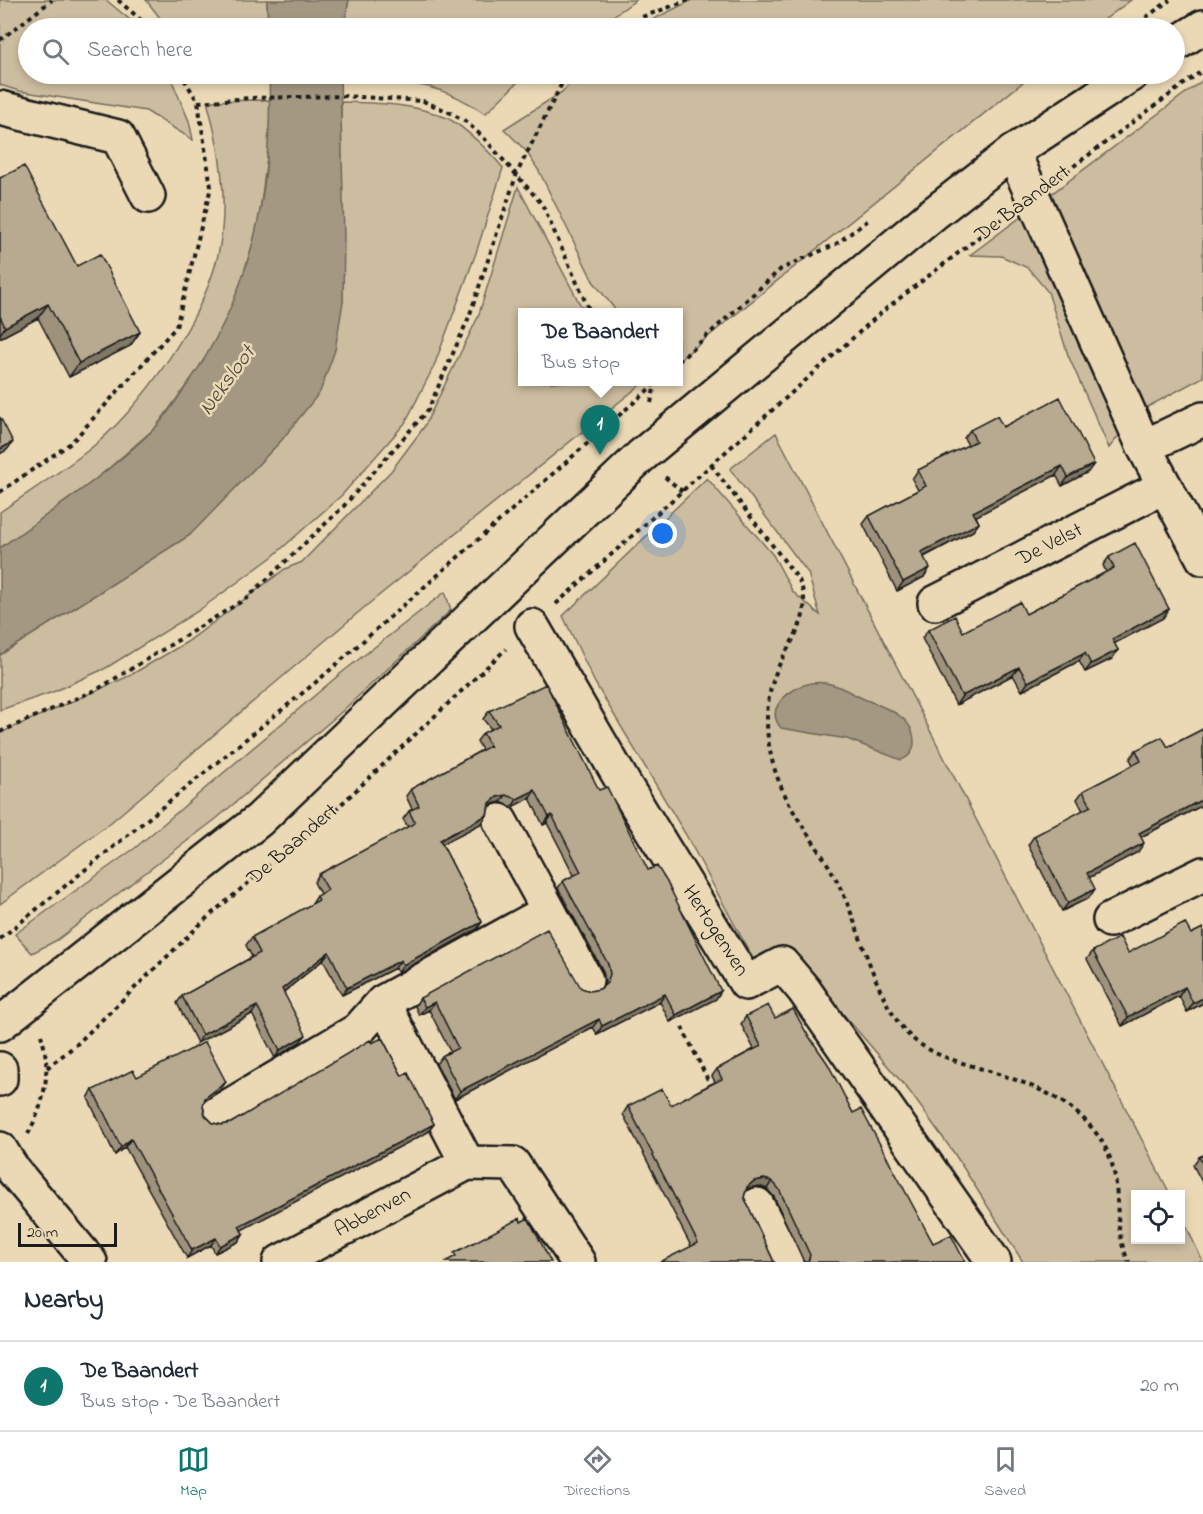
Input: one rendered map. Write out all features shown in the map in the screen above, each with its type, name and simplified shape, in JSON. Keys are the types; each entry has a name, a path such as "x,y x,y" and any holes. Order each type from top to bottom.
{"street":[{"path":"1185,38 1203,27"},
{"name":"De Baandert","path":"0,1024 259,820 641,456 933,214 1013,152 1117,84"},
{"path":"0,108 118,137 147,196"},
{"path":"1013,152 1144,447 1203,558"},
{"path":"1144,447 1203,419"},
{"name":"De Velst","path":"935,603 1165,486"},
{"name":"Hertogenven","path":"532,626 627,789 746,983 782,964 804,990 994,1262"},
{"path":"500,821 586,980"},
{"path":"1110,920 1203,874"},
{"path":"216,1114 358,1030 383,1002 549,911"},
{"path":"383,1002 467,1163"},
{"path":"0,1069 0,1079"},
{"name":"Abbenven","path":"280,1262 467,1163 513,1164 578,1262"},
{"path":"5,1164 90,1262"},
{"path":"757,1205 786,1262"}],"path":[{"path":"29,18 52,0"},
{"path":"118,0 139,18"},
{"path":"641,18 689,0"},
{"path":"1145,18 1170,0"},
{"path":"0,40 18,26"},
{"name":"De Baandert","path":"1185,83 1203,70"},
{"path":"0,492 71,443 176,327 212,187 198,102 186,84"},
{"path":"0,732 98,689 247,598 342,508 428,410 469,317 517,173 562,84"},
{"name":"De Baandert","path":"5,1164 34,1123 43,1102 47,1068 76,1044 210,915 334,811 532,626 883,311 1184,84"},
{"path":"198,102 250,98 344,96 423,101 447,111 465,121 483,136 542,204 588,308"},
{"path":"683,358 781,270 836,244 874,216"},
{"path":"0,939 321,678 651,386"},
{"path":"711,465 799,580 804,591 805,614 772,681 768,706 770,754 786,797 822,854 843,893 882,992 900,1027 930,1051 948,1059 1053,1094 1085,1121 1097,1134 1113,1164 1118,1184 1118,1232 1129,1262"},
{"path":"682,1027 714,1091"}],"shaded area":[{"path":"0,0 106,0 128,18 18,18 18,84 173,84 189,121 193,140 146,111 19,91 0,85"},
{"path":"146,0 267,0 268,18 160,18"},
{"path":"349,0 636,0 610,18 345,18"},
{"path":"692,0 1131,0 1107,18 656,18"},
{"path":"1203,80 1203,377 1138,412 1109,448 1068,355 1048,292 1028,268 1001,256 970,255"},
{"path":"416,84 516,84 485,114 450,94"},
{"path":"570,84 1021,84 683,357 683,308 614,308 593,281 539,171 526,151 504,129 562,92"},
{"path":"270,100 271,126 258,226 234,305 205,360 156,427 93,482 0,548 0,512 55,475 107,434 128,412 169,359 202,301 220,245 223,208 219,154 207,101"},
{"path":"341,102 408,107 447,118 477,140 503,168 476,253 434,366 405,423 342,495 272,557 198,611 106,668 53,692 0,710 0,655 190,535 343,302"},
{"path":"518,187 584,308 518,308 518,386 639,386 366,606 110,823 0,904 0,733 129,676 187,642 285,569 302,562 391,471 424,427 478,317"},
{"path":"776,433 1168,1190 1131,1190 1131,1244 1185,1244 1185,1224 1203,1262 1023,1262 954,1153 910,1092 809,974 768,986 686,835 595,683 563,616 707,478 773,555 793,592 820,615 808,573 730,469"},
{"path":"445,592 451,610 339,714 216,819 57,940 32,953 15,934 135,848 340,674"}],"water":[{"path":"267,0 349,0 345,18 268,18"},
{"name":"Neksloot","path":"269,84 340,84 344,238 343,302 335,350 320,392 281,441 190,535 0,655 0,548 99,476 155,428 167,414 208,352 227,315 243,277 254,238 267,158"},
{"path":"819,682 838,686 896,713 909,725 913,733 914,745 911,753 901,760 847,739 781,728 775,713 782,699 788,693"}],"building":[{"path":"24,166 77,266 100,254 140,332 79,363 48,304 5,327 0,316 0,178"},
{"path":"1060,397 1094,464 1068,477 1062,466 973,512 979,523 921,552 930,568 903,582 869,516 926,486 918,470 976,441 970,430 997,416 1003,427"},
{"path":"0,417 13,442 0,449"},
{"path":"1135,543 1169,609 1112,639 1118,650 1091,664 1085,653 1028,682 1019,667 962,696 928,630 955,616 963,632 1020,602 1026,614 1114,568 1109,557"},
{"path":"546,684 599,790 607,787 648,870 657,866 667,882 721,991 676,1015 665,994 602,1026 599,1019 460,1091 442,1056 458,1048 435,1002 425,1007 420,998 547,929 581,988 590,991 600,989 607,983 610,974 608,964 563,881 581,872 552,815 549,817 535,790 517,799 506,795 497,797 489,804 487,815 440,840 482,922 403,965 401,960 347,988 329,952 282,989 306,1035 280,1050 257,1006 202,1035 182,996 260,953 252,937 319,900 317,896 328,890 319,874 415,823 409,811 419,806 411,789 490,746 483,733 499,725 489,711"},
{"path":"1203,729 1203,799 1139,833 1144,843 1087,873 1095,889 1068,903 1034,836 1091,806 1083,791 1141,761 1136,750 1162,737 1168,747"},
{"path":"1185,923 1191,934 1203,928 1203,998 1193,1003 1185,987 1128,1017 1093,951 1120,937 1128,953"},
{"path":"768,1005 775,1018 793,1009 828,1064 853,1113 861,1109 933,1243 951,1235 965,1262 808,1262 810,1255 779,1189 772,1181 764,1179 754,1181 747,1187 744,1197 774,1262 660,1262 698,1243 628,1106 662,1089 671,1105 722,1079 717,1069 761,1046 746,1016"},
{"path":"382,1038 402,1076 408,1073 434,1124 239,1226 243,1234 220,1246 216,1238 192,1250 131,1139 121,1147 93,1090 133,1070 137,1077 205,1042 226,1082 205,1098 203,1106 205,1115 213,1123 222,1125 231,1123 370,1040 372,1043"},
{"path":"520,1218 521,1222 528,1218 551,1262 445,1262 456,1256 454,1253"}],"place":[{"name":"De Baandert","path":"600,455"}]}
